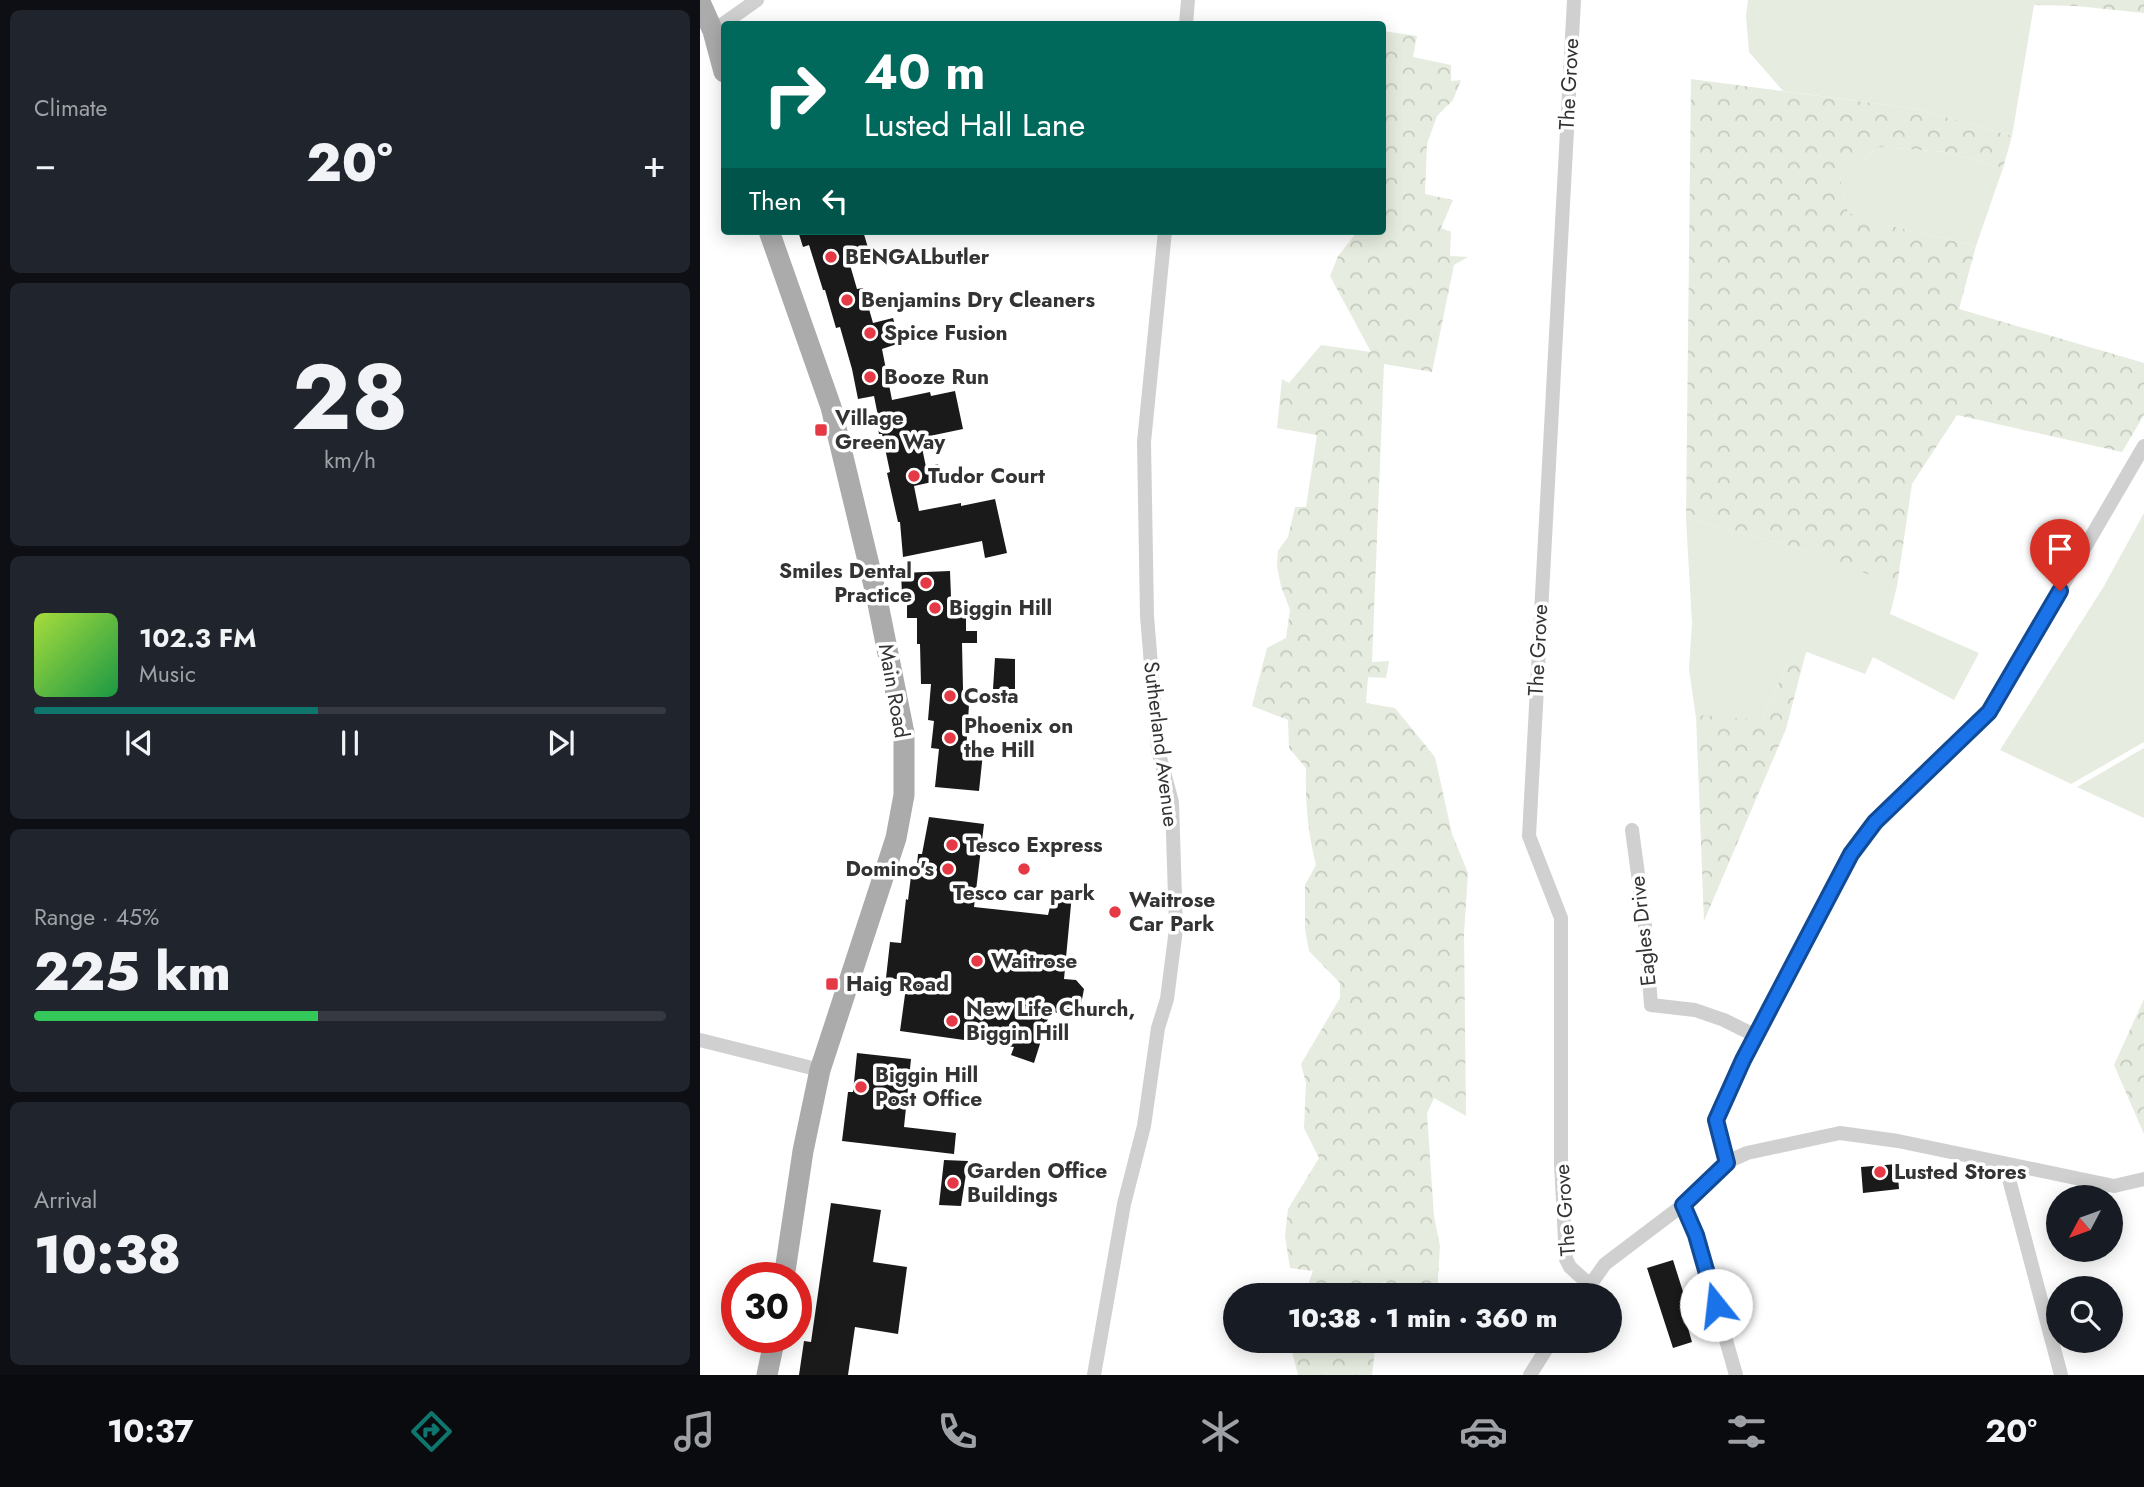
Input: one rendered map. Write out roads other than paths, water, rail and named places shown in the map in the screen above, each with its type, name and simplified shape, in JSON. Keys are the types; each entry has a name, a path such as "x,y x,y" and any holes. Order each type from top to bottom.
{"main road":[{"path":"700,2 713,31 721,61"},
{"name":"Main Road","path":"770,235 831,407 870,567 904,733 904,794 896,838 820,1070 803,1151 786,1262"},
{"path":"767,1375 772,1353"}],"street":[{"path":"727,21 757,0"},
{"path":"1186,21 1188,0"},
{"name":"The Grove","path":"1574,0 1529,836 1561,918 1561,1164 1565,1246 1566,1259 1581,1283"},
{"path":"713,31 721,25"},
{"name":"Sutherland Avenue","path":"1094,1375 1124,1204 1144,1126 1158,1028 1167,999 1176,929 1172,802 1158,750 1147,616 1144,455 1165,235"},
{"path":"1727,1163 1716,1120 1743,1060 1851,854 1875,822 1989,712 2144,446"},
{"name":"Eagles Drive","path":"1632,830 1645,926 1651,1005 1695,1010 1724,1020 1756,1036"},
{"path":"700,1040 820,1070"},
{"path":"1591,1283 1605,1264 1683,1205 1727,1163 1746,1153 1840,1133 1898,1141 2114,1186 2144,1179"},
{"path":"2005,1164 2061,1375"},
{"path":"1683,1205 1696,1235 1736,1375"},
{"path":"1534,1372 1545,1353"}],"place":[{"name":"BENGALbutler","path":"831,257"},
{"name":"Benjamins Dry Cleaners","path":"847,300"},
{"name":"Spice Fusion","path":"870,333"},
{"name":"Booze Run","path":"870,377"},
{"name":"Village Green Way","path":"821,430"},
{"name":"Tudor Court","path":"914,476"},
{"name":"Smiles Dental Practice","path":"926,583"},
{"name":"Biggin Hill","path":"935,608"},
{"name":"Costa","path":"950,696"},
{"name":"Phoenix on the Hill","path":"950,738"},
{"name":"Tesco Express","path":"952,845"},
{"name":"Domino's","path":"948,869"},
{"name":"Tesco car park","path":"1024,869"},
{"name":"Waitrose Car Park","path":"1115,912"},
{"name":"Waitrose","path":"977,961"},
{"name":"Haig Road","path":"832,984"},
{"name":"New Life Church, Biggin Hill","path":"952,1021"},
{"name":"Biggin Hill Post Office","path":"861,1087"},
{"name":"Lusted Stores","path":"1880,1172"},
{"name":"Garden Office Buildings","path":"953,1183"}]}
